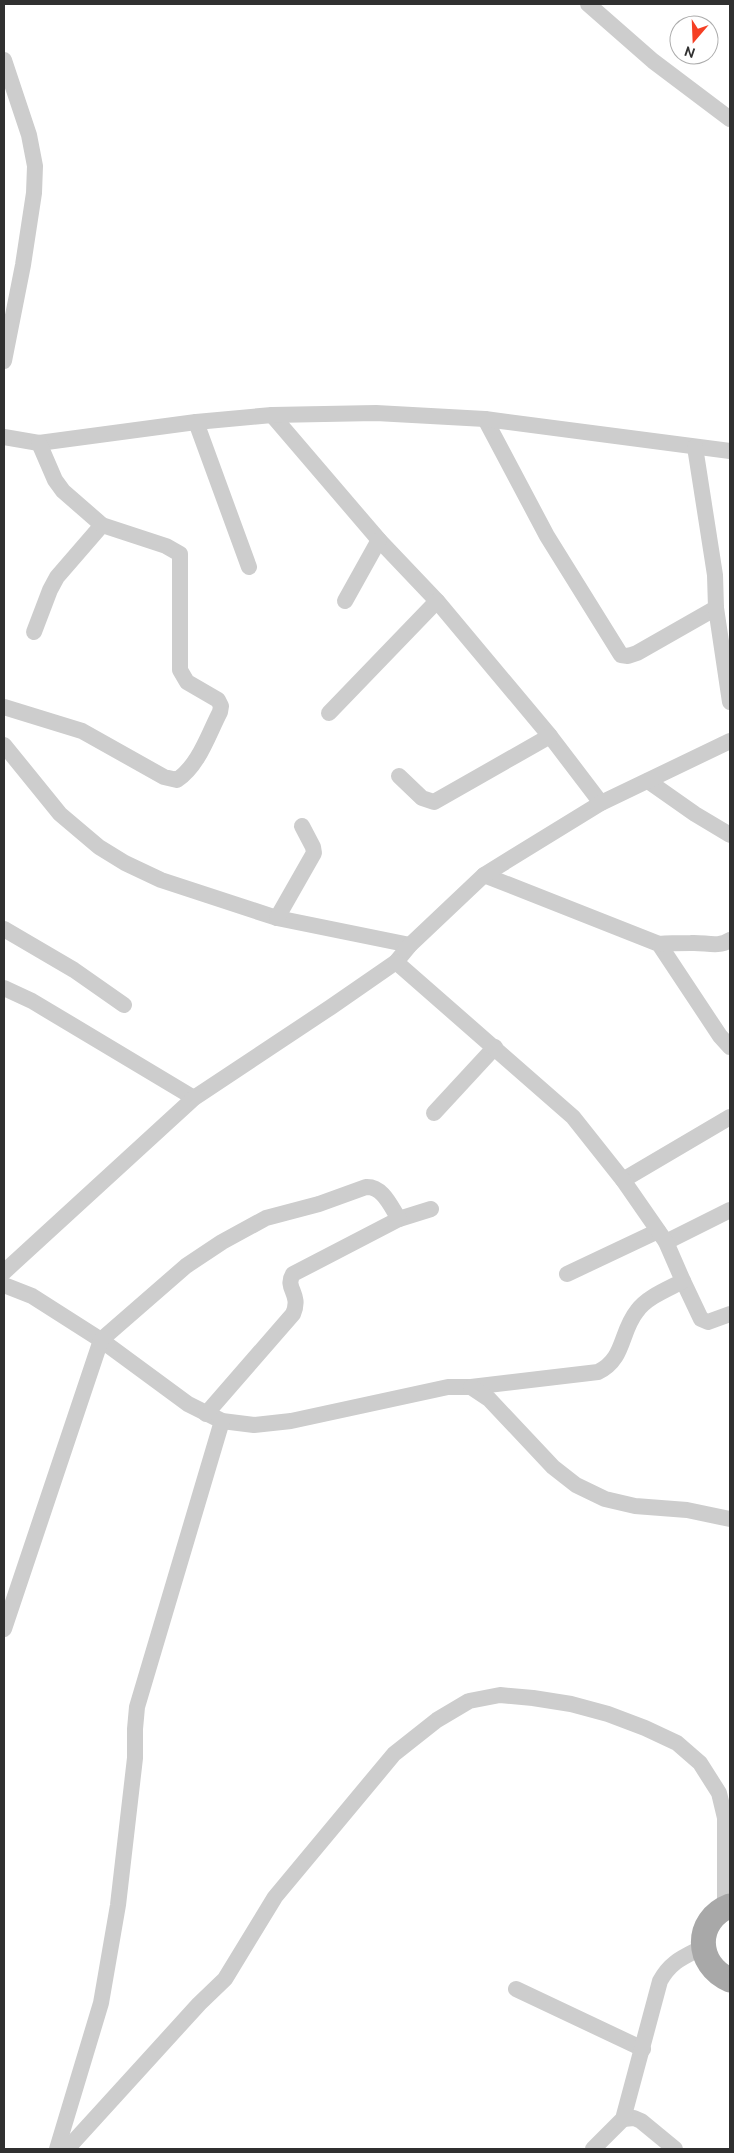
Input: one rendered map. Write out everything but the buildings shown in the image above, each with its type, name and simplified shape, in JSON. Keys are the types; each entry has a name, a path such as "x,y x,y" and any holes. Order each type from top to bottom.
{"main road":[{"path":"727,1908 717,1914 706,1929 703,1948 710,1965 716,1972 730,1980"}],"street":[{"path":"588,4 653,60 730,119"},
{"path":"4,361 23,265 34,193 35,166 29,135 5,68"},
{"path":"4,437 38,443 196,422 272,415 376,413 485,419 730,451"},
{"path":"272,415 380,540 437,602 550,736 602,803"},
{"path":"485,419 548,536 621,654 628,656 638,653 716,608"},
{"path":"196,422 249,567"},
{"path":"4,707 82,731 164,777 177,780 184,775 199,755 220,712 221,706 218,700 187,682 180,670 180,554 166,546 102,524 63,491 54,480 38,443"},
{"path":"695,447 723,575 716,608 730,702"},
{"path":"34,632 57,577 102,524"},
{"path":"345,602 380,540"},
{"path":"329,713 437,602"},
{"path":"399,776 422,798 434,802 550,736"},
{"path":"4,1272 194,1098 396,962 410,945 484,874 602,803 730,741"},
{"path":"4,745 60,814 99,847 125,863 161,880 277,918 410,945"},
{"path":"648,781 695,814 730,835"},
{"path":"277,918 314,853 313,846 302,826"},
{"path":"484,874 659,944 694,942 722,944 730,940"},
{"path":"4,929 74,970 124,1005"},
{"path":"659,944 720,1036 730,1047"},
{"path":"396,962 573,1117 623,1180 662,1237 701,1319 708,1322 730,1314"},
{"path":"4,988 32,1002 194,1098"},
{"path":"434,1114 495,1047"},
{"path":"623,1180 730,1117"},
{"path":"4,1629 101,1340 186,1266 222,1242 266,1218 319,1204 373,1186 379,1190 399,1219"},
{"path":"206,1414 293,1314 297,1305 296,1297 290,1286 293,1274 399,1219 431,1209"},
{"path":"567,1274 730,1210"},
{"path":"4,1285 32,1296 101,1340 188,1404 222,1422 254,1425 292,1421 448,1388 598,1372 609,1366 615,1358 635,1313 641,1305 683,1280"},
{"path":"471,1387 489,1398 553,1467 576,1485 605,1500 635,1506 687,1510 730,1519"},
{"path":"57,2149 101,2003 118,1905 135,1758 135,1729 138,1707 222,1422"},
{"path":"67,2149 199,2004 225,1979 275,1898 394,1754 437,1720 469,1702 500,1695 571,1704 636,1724 677,1744 700,1764 719,1793 725,1818 727,1908"},
{"path":"593,2149 623,2119 660,1980 667,1969 677,1960 703,1948"},
{"path":"516,1989 643,2049"},
{"path":"623,2119 634,2118 641,2121 675,2149"}]}
